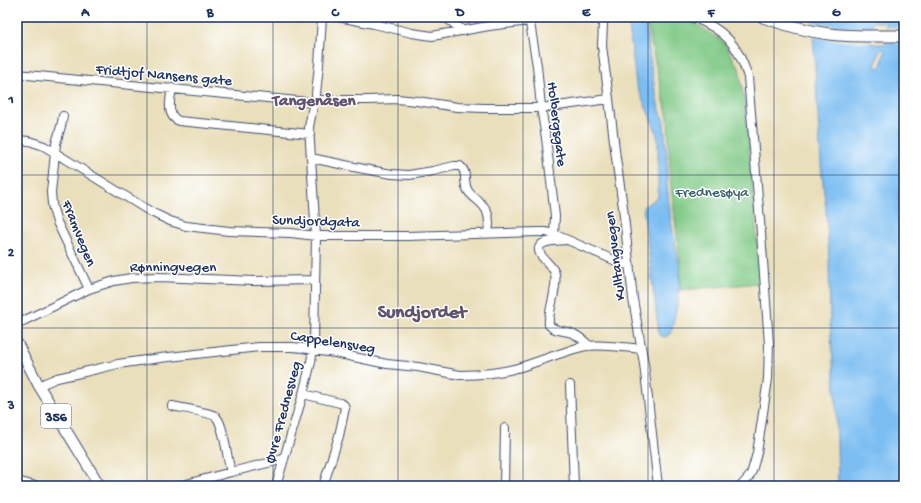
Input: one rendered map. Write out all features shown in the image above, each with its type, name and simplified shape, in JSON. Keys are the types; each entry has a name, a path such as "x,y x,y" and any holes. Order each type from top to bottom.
{"highway":[{"path":"763,17 799,28 830,34 854,36 904,36"}],"main road":[{"name":"356","path":"17,343 39,386 100,486"}],"street":[{"path":"318,97 322,17"},
{"path":"339,17 432,36 529,19"},
{"path":"445,17 464,31"},
{"path":"692,17 715,27 727,36 741,58 748,77 769,330 769,351 768,379 757,453 752,471 741,486"},
{"name":"Holbergsgate","path":"529,19 537,66 546,138 555,216 554,234"},
{"name":"Kulltangvegen","path":"603,23 602,46 633,299 646,379 658,486"},
{"name":"Fridtjof Nansens gate","path":"17,74 172,88 310,104"},
{"path":"172,88 170,112 176,120 310,134"},
{"path":"310,104 308,98 312,94 318,97 368,100 397,99 469,108 531,108 609,99"},
{"name":"Øvre Frednesveg","path":"276,486 303,394 313,350 316,236 311,158 310,104"},
{"name":"Framvegen","path":"63,116 57,137 55,152 51,192 52,204 58,222 89,289"},
{"name":"Sundjordgata","path":"17,140 30,141 55,152 160,217 179,224 197,228 291,233 316,236 407,236 546,232 567,239 623,264 630,265"},
{"path":"311,158 380,173 402,175 460,166 465,171 465,184 468,192 487,210 489,219 488,233"},
{"path":"567,239 544,243 538,250 556,274 549,326 551,328 574,334 590,346"},
{"name":"Rønningvegen","path":"17,324 89,289 114,281 145,277 254,281 315,280"},
{"name":"Cappelensveg","path":"45,383 57,378 103,367 167,357 260,347 303,348 387,364 418,367 460,375 504,372 586,346 641,349"},
{"path":"570,385 574,486"},
{"path":"303,394 340,403 344,405 345,408 339,436 323,486"},
{"path":"172,406 212,414 218,419 224,437 231,472"},
{"path":"504,428 504,486"},
{"path":"179,486 284,459"},
{"path":"17,481 36,486"}],"green space":[{"name":"Frednesøya","path":"648,17 670,17 695,23 723,42 739,68 745,105 761,283 680,290 680,260 670,178 668,118 651,44 648,28"}],"water":[{"path":"628,17 645,17 653,79 664,123 667,157 667,184 671,221 680,269 678,301 671,334 665,337 659,335 643,207 658,197 658,141 656,131 636,84"},
{"path":"812,17 904,17 904,486 838,486 836,401 830,323 829,259 821,165","holes":["872,22 886,22 886,44 872,44","882,49 885,52 880,68 875,67"]}],"pier":[{"path":"811,22 844,27 874,28 874,42 844,41 811,37"},
{"path":"884,27 904,27 904,42 884,42"}],"district":[{"name":"Tangenåsen","path":"314,99"},
{"name":"Sundjordet","path":"422,310"}]}
